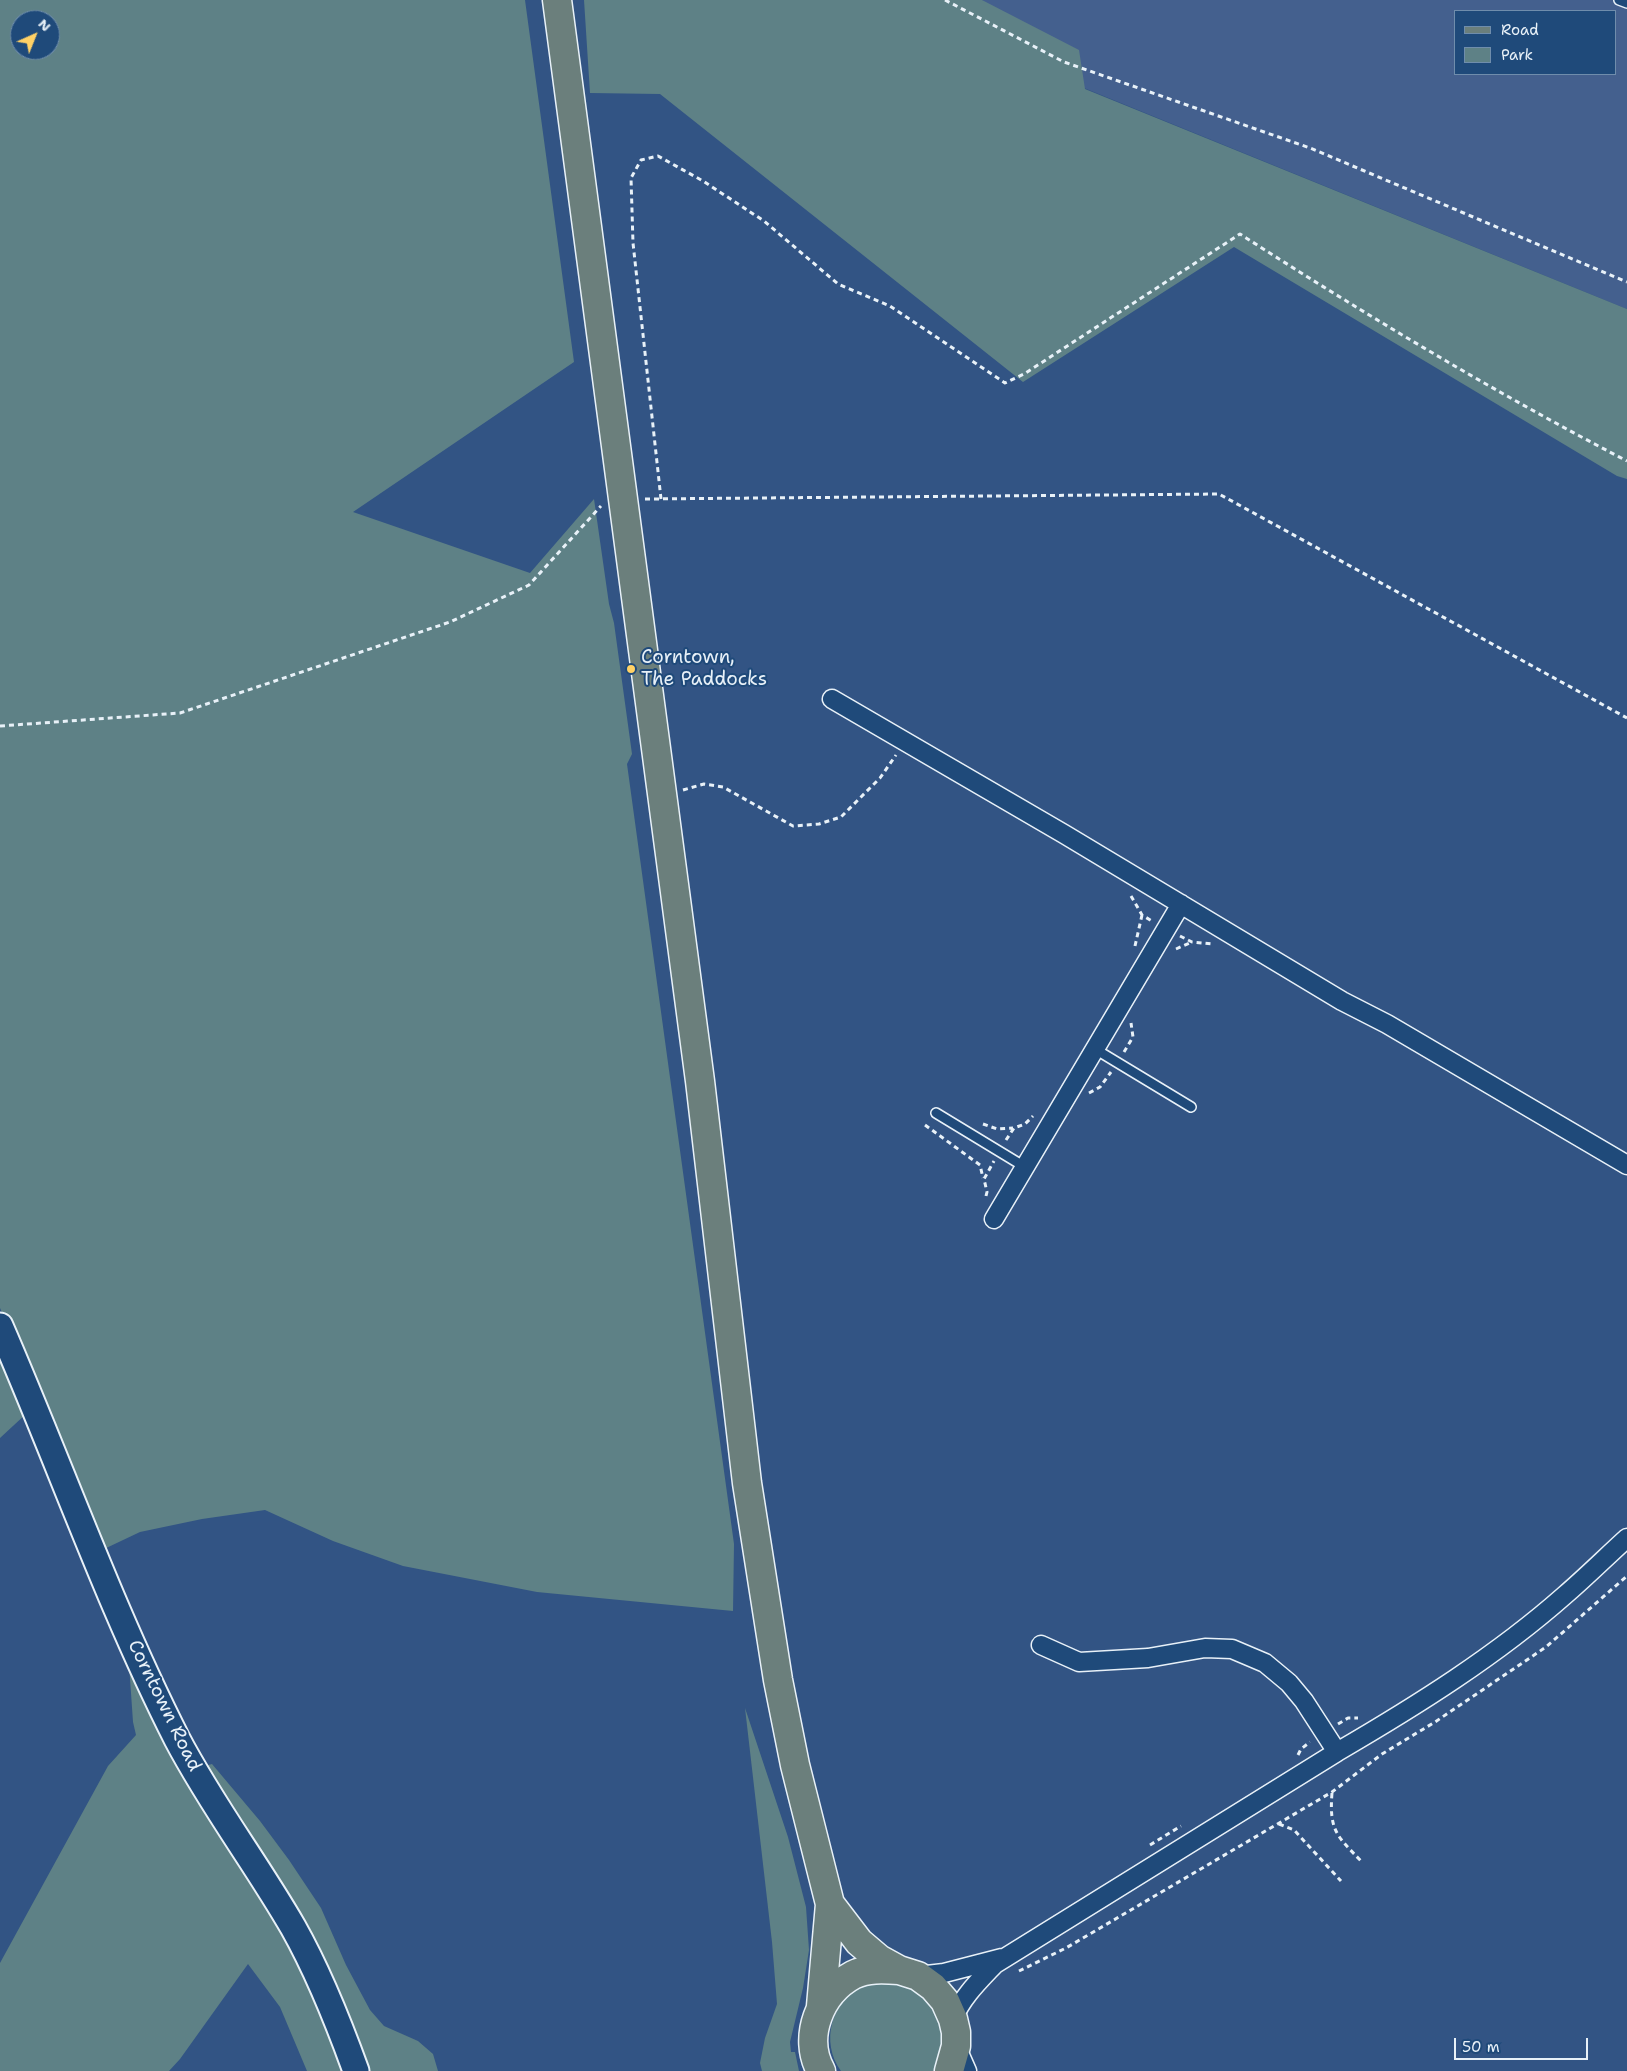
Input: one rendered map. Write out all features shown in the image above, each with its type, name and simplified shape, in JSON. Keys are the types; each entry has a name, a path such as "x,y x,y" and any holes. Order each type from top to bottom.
{"main road":[{"path":"557,0 700,1081 746,1473 778,1680 796,1765 830,1904 821,2006 814,2025 813,2046 821,2071"},
{"name":"Corntown Road","path":"0,1326 36,1408 100,1569 154,1694 190,1763 293,1928 332,2003 356,2071"},
{"path":"830,1904 858,1942 879,1959 933,1987 945,2001 953,2019 952,2059"},
{"path":"821,2006 835,1988 854,1975 876,1969 908,1973"}],"street":[{"path":"832,699 1342,1001 1386,1024 1627,1165"},
{"path":"994,1219 1181,904"},
{"path":"953,2019 958,2007 970,1991 995,1964 1447,1684 1564,1596 1627,1538"},
{"path":"1041,1645 1079,1662 1148,1658 1205,1648 1232,1649 1265,1663 1289,1683 1304,1700 1337,1752"},
{"path":"908,1973 944,1973 1015,1953"},
{"path":"952,2059 967,2071"}],"lane":[{"path":"1619,0 1627,3"},
{"path":"1095,1049 1191,1107"},
{"path":"936,1113 1025,1167"}],"path":[{"path":"945,0 1064,62 1310,148 1627,282"},
{"path":"661,499 633,242 631,178 641,160 658,156 704,181 764,221 838,284 890,306 1005,383 1024,374 1240,234 1364,314 1536,414 1627,461"},
{"path":"0,726 180,713 450,622 529,585 601,506 642,499 1219,494 1627,718"},
{"path":"674,792 704,784 723,787 793,826 820,824 841,817 880,778 896,754"},
{"path":"1134,951 1142,915"},
{"path":"980,1123 997,1129 1014,1128 1026,1124 1036,1112"},
{"path":"925,1125 980,1164 987,1192 985,1199"},
{"path":"984,1178 1014,1128"},
{"path":"1015,1953 1012,1975 1066,1948 1332,1792 1382,1754 1435,1722 1546,1646 1627,1576"},
{"path":"1332,1792 1332,1825 1340,1839 1362,1862"},
{"path":"1278,1824 1294,1830 1341,1881"}],"shaded area":[{"path":"982,0 1627,0 1627,309 1084,88"}],"green space":[{"path":"0,0 525,0 574,362 353,512 530,573 594,499 609,604 614,623 632,754 627,764 734,1544 733,1611 537,1592 403,1566 333,1541 265,1510 202,1519 140,1532 102,1550 0,1308"},
{"path":"584,0 982,0 1079,50 1085,89 1627,309 1627,479 1617,476 1234,247 1023,382 660,94 590,93"},
{"path":"0,1353 27,1413 0,1438"},
{"path":"129,1664 229,1837 303,1974 319,2005 340,2054 345,2071 307,2071 280,2007 248,1964 180,2059 169,2071 0,2071 0,1963 108,1766 136,1735 133,1722"},
{"path":"745,1708 788,1837 806,1907 809,1950 803,1988 790,2042 791,2052 795,2052 799,2071 762,2071 760,2063 765,2038 777,2004 772,1942"},
{"path":"212,1764 260,1821 321,1908 346,1965 370,2010 384,2026 418,2041 433,2054 438,2071 365,2071 201,1767"},
{"path":"902,1981 933,2001 946,2034 938,2068 935,2071 841,2071 831,2048 830,2035 836,2012 843,2001 852,1992 867,1983"}],"place":[{"name":"Corntown, The Paddocks","path":"631,669"}]}
